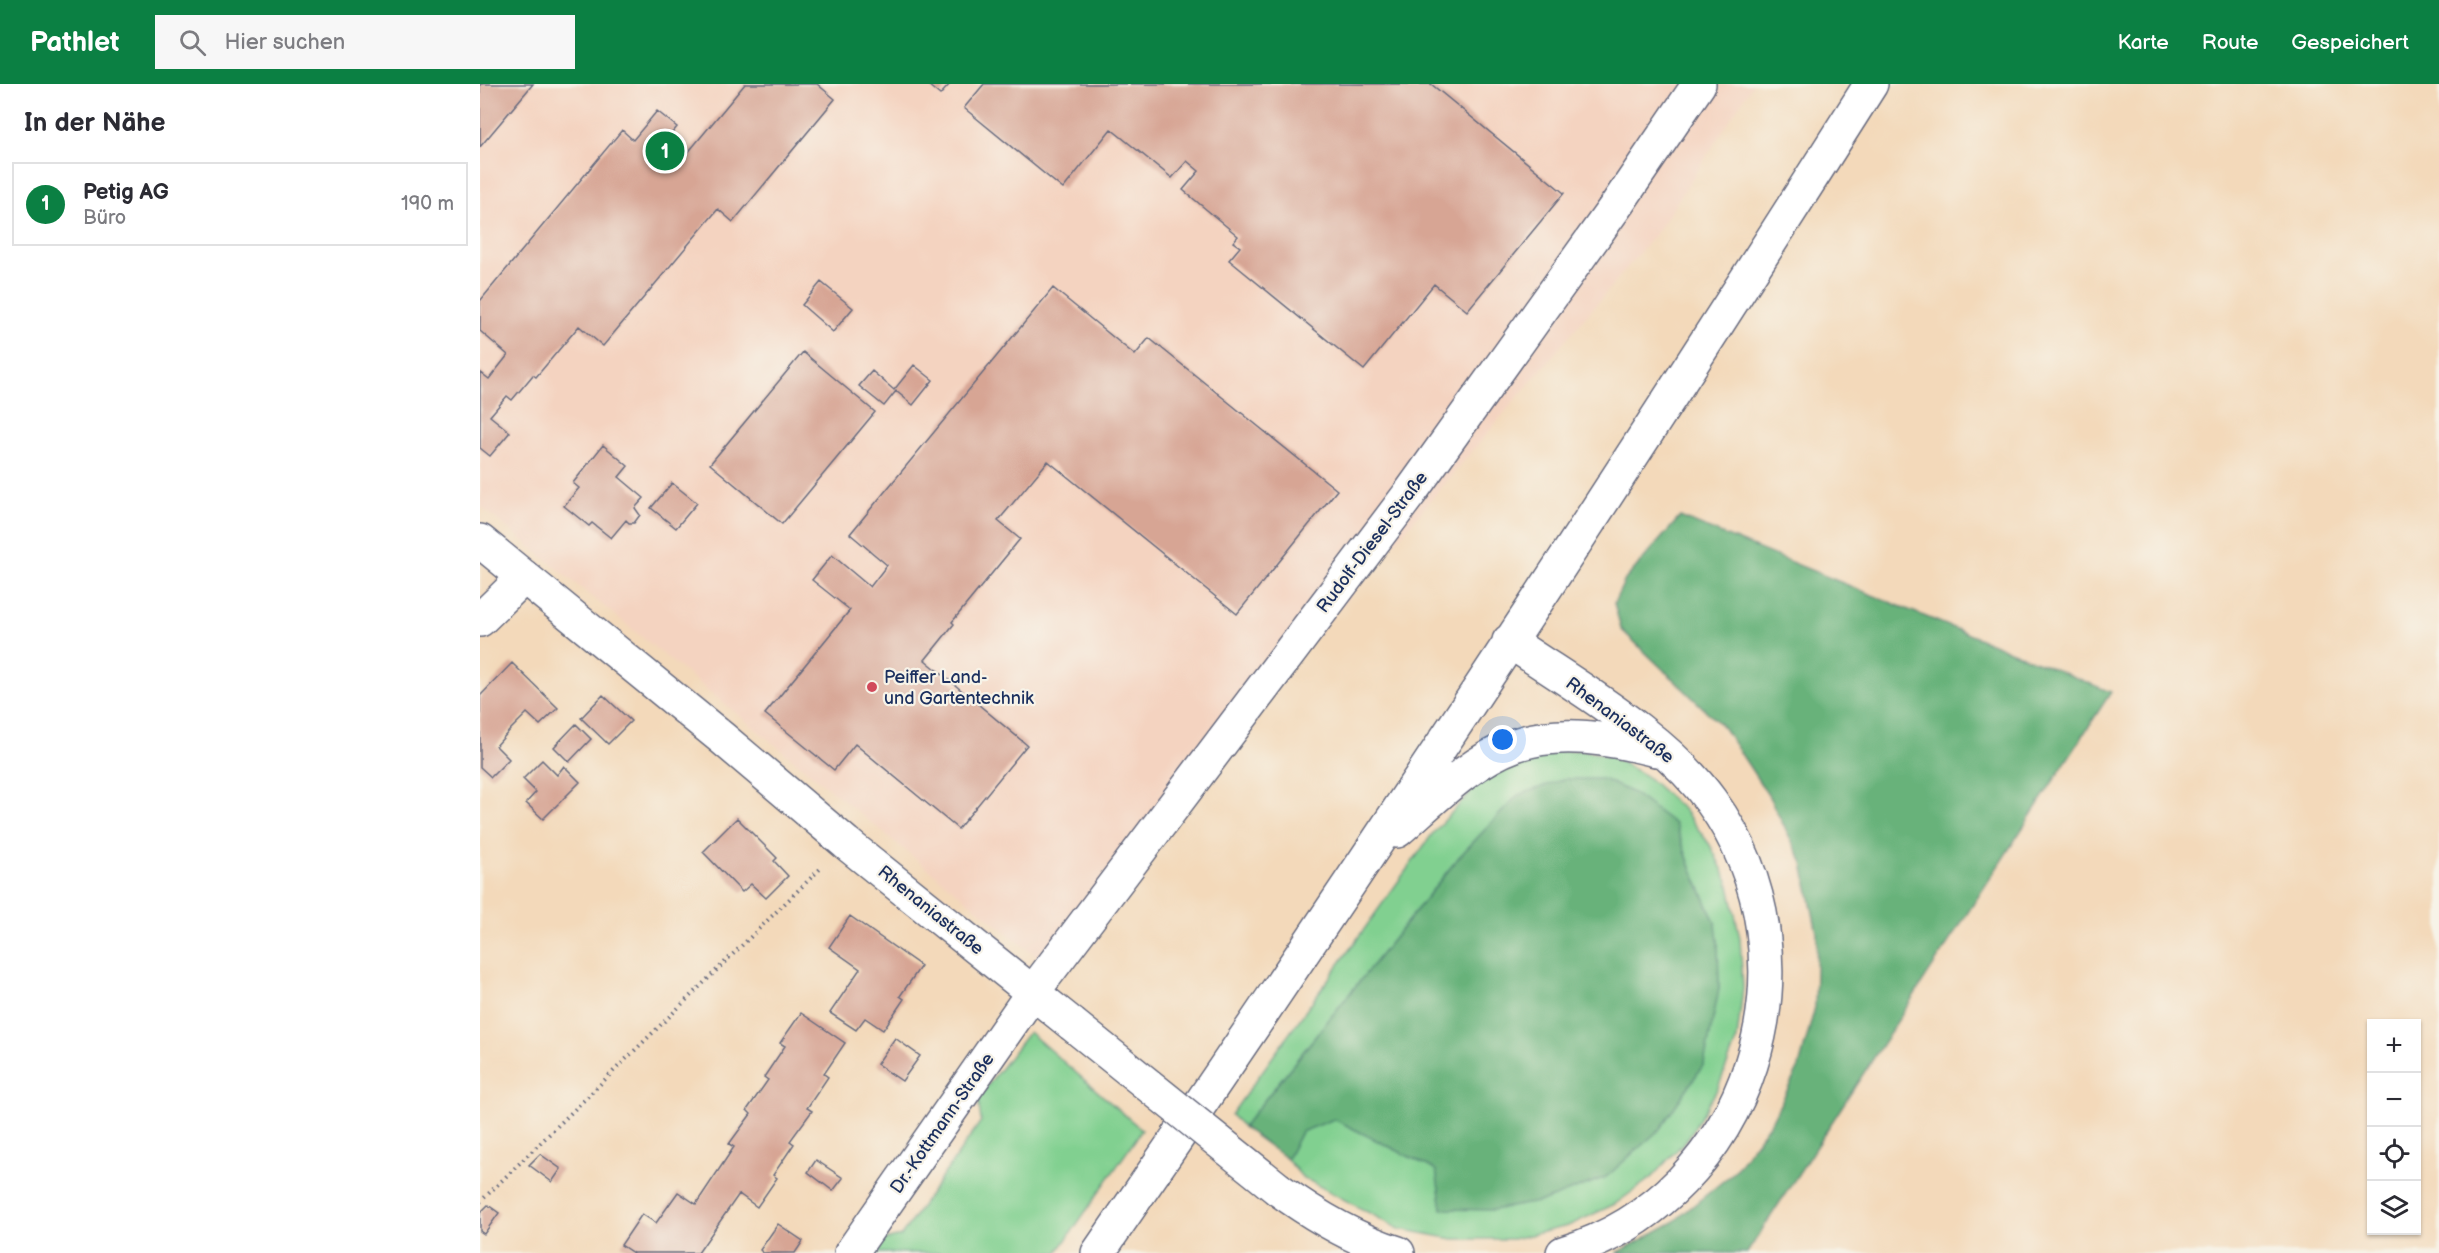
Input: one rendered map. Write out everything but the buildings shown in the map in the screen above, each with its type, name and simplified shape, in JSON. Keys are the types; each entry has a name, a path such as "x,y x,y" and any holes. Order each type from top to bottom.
{"main road":[{"name":"Rudolf-Diesel-Straße","path":"1034,992 1410,493 1618,203 1699,84"},
{"path":"1098,1253 1370,854 1871,84"},
{"name":"Rhenaniastraße","path":"480,541 722,738 846,843 1278,1189 1352,1235 1398,1253"},
{"path":"480,620 524,577"},
{"name":"Rhenaniastraße","path":"1509,641 1667,752 1712,803 1734,839 1750,879 1760,918 1767,970 1765,1007 1759,1041 1746,1080 1715,1141 1689,1173 1650,1208 1595,1240 1563,1253"},
{"path":"1370,854 1471,771 1494,755 1515,745 1537,739 1588,737 1667,752"},
{"name":"Dr.-Kottmann-Straße","path":"851,1253 1034,992"}],"path":[{"path":"480,1202 846,843"}],"shaded area":[{"path":"480,84 1753,84 1658,231 1042,961 480,506"}],"green space":[{"path":"1680,517 2111,692 1747,1253 1617,1253 1672,1223 1734,1172 1771,1122 1799,1067 1815,1007 1817,933 1803,863 1768,795 1724,728 1621,629 1614,603 1625,580"},
{"path":"1582,750 1612,757 1646,776 1684,810 1710,845 1728,881 1740,938 1743,988 1737,1039 1718,1088 1689,1137 1651,1178 1615,1204 1568,1226 1513,1239 1453,1239 1399,1229 1302,1177 1287,1159 1301,1132 1334,1119 1436,1170 1719,989 1716,925 1675,824 1459,857 1243,1127 1231,1115 1433,833 1480,782 1514,762 1553,752"},
{"path":"1565,779 1603,779 1633,793 1675,824 1716,925 1719,989 1704,1064 1659,1130 1606,1177 1544,1201 1493,1210 1442,1209 1436,1170 1334,1119 1301,1132 1287,1159 1243,1127 1459,857 1518,795"},
{"path":"1029,1032 1142,1130 1057,1253 871,1253 880,1241 901,1236 981,1121 978,1098"}],"place":[{"name":"Petig AG","path":"665,151"},
{"name":"Peiffer Land- und Gartentechnik","path":"872,687"}]}
